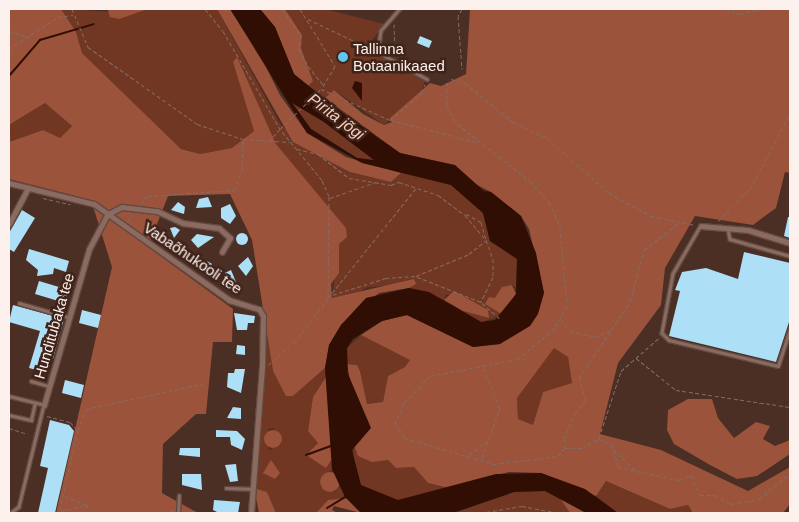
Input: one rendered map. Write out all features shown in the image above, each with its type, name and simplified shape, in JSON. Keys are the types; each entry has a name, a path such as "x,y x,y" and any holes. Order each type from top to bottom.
{"street":[{"name":"Vabaõhukooli tee","path":"9,183 87,202 108,214 229,300 259,308 263,316 262,372 250,489 251,513"},
{"path":"9,224 10,217 28,188"},
{"path":"108,214 122,207 157,211 183,223 224,230 230,238 222,252"},
{"name":"Hunditubaka tee","path":"44,405 89,250 108,214"},
{"path":"701,226 728,227 790,243"}],"lane":[{"path":"400,9 396,16 381,31 378,52 427,79"},
{"path":"701,226 673,274 662,333 669,340 778,366 790,329"},
{"path":"728,227 730,239 790,256"},
{"path":"19,303 70,318"},
{"path":"31,381 50,386"},
{"path":"9,396 44,405"},
{"path":"9,415 31,420 36,403"},
{"name":"Hunditubaka tee","path":"11,513 19,508 32,448 44,405"},
{"path":"226,488 250,489"},
{"path":"178,512 179,496"}],"path":[{"path":"72,9 88,46 197,124 243,139 289,142"},
{"path":"205,9 223,31 280,129 322,180 329,198 328,298"},
{"path":"282,9 301,35 299,49 308,66 324,86"},
{"path":"268,141 293,119 324,86 335,66 300,9"},
{"path":"462,9 458,16 462,69"},
{"path":"725,9 740,14 759,9"},
{"path":"9,49 58,16 74,15"},
{"path":"396,16 393,51 402,66"},
{"path":"306,19 378,52"},
{"path":"9,31 27,37"},
{"path":"390,120 422,93 427,79"},
{"path":"452,79 465,83 513,122 547,138 609,193 651,216 701,226"},
{"path":"447,82 447,107 457,124 479,144 530,181 549,202 560,227 567,306 555,328 518,359 430,376 404,402 394,423 405,438 494,464 558,456 565,448 575,413 586,400 579,378 630,302 644,250 680,222"},
{"path":"320,90 390,120 479,144"},
{"path":"712,226 750,189 790,114"},
{"path":"124,226 148,196 234,190 242,170 243,139"},
{"path":"296,149 318,154 349,178 417,187 481,222 493,270 481,302"},
{"path":"329,198 376,182"},
{"path":"262,372 298,338 417,187"},
{"path":"465,214 486,240"},
{"path":"415,276 469,254 486,240"},
{"path":"331,294 397,276 415,276 481,302 499,318"},
{"path":"560,318 570,331 594,336 612,330"},
{"path":"565,448 582,448 598,439 621,371 659,341 662,333"},
{"path":"636,358 676,390 790,407"},
{"path":"482,367 500,408 482,459"},
{"path":"87,505 60,512 78,430 86,409 202,384"},
{"path":"42,414 70,422 78,430"},
{"path":"9,428 27,434"},
{"path":"598,439 612,448 638,473"},
{"path":"468,455 479,443 489,440"},
{"path":"612,448 618,467 638,473 680,480 691,475 700,495 715,495 730,504 759,499 790,473"},
{"path":"63,495 87,505 90,513"},
{"path":"480,513 522,506 558,513"},
{"path":"164,513 178,512"}],"shaded area":[{"path":"9,9 61,9 76,32 82,53 181,149 200,154 232,148 254,131 233,62 237,57 276,144 346,228 347,237 339,244 339,273 331,284 332,298 414,279 416,284 409,288 379,293 341,325 329,345 325,368 293,396 286,396 273,371 252,240 230,194 168,196 148,247 233,309 232,342 213,342 206,414 196,414 163,444 162,493 198,513 56,513 112,267 91,200 9,179 9,142 43,130 60,138 72,126 45,103 9,125"},
{"path":"61,9 137,13 148,9 217,9 280,124 300,142 350,172 391,182 401,173 451,185 483,213 490,241 517,259 516,288 512,285 489,306 504,311 502,315 482,322 463,311 489,318 473,306 446,294 444,300 409,288 416,284 367,287 351,297 332,298 339,244 346,228 276,144 237,57 233,62 254,131 232,148 200,154 181,149 82,53 76,32"},
{"path":"148,9 119,19 110,17 108,10"},
{"path":"217,9 230,9 253,41 280,95 307,133 346,157 401,173 391,182 350,172 293,142"},
{"path":"260,9 285,9 302,35 301,48 313,81 307,87 294,74 275,27"},
{"name":"Tallinna Botaanikaaed","path":"285,9 325,9 384,24 366,49 425,80 421,93 384,125 334,90 325,98 307,87 313,81 301,48 302,35"},
{"path":"470,9 790,9 790,173 785,172 776,208 753,225 695,216 665,268 661,305 618,363 600,434 661,450 748,491 790,467 790,504 783,513 693,513 688,505 670,509 606,481 596,496 541,473 509,472 449,488 428,483 414,467 396,468 388,460 372,462 358,456 354,445 361,440 347,364 357,365 360,371 367,404 383,402 388,376 405,367 410,360 361,335 382,321 407,315 473,347 500,344 544,293 529,229 521,216 491,192 426,159 400,153 325,98 334,90 363,114 384,125 392,122 390,118 430,83 441,86 466,74","holes":["554,348 568,357 572,383 543,392 533,425 518,419 517,398"]},
{"path":"292,102 324,122 375,161 357,158 311,129"},
{"path":"45,103 72,126 60,139 43,130 9,142 9,125"},
{"path":"512,285 516,294 505,311 500,313 485,304 489,297 495,298 502,287"},
{"path":"454,291 488,310 489,318 463,311 444,300"},
{"path":"266,326 273,371 293,396 325,368 326,377 313,397 308,431 318,443 306,455 325,466 332,459 332,469 319,486 334,492 341,486 347,498 328,500 316,513 276,513 267,492 254,488","holes":["274,428 281,445 269,450 268,429"]},
{"path":"361,335 410,359 406,367 388,376 383,402 367,404 357,365 347,364 347,348"},
{"path":"554,347 568,357 572,383 543,392 533,425 518,419 517,398"},
{"path":"326,377 332,459 326,468 306,455 318,443 308,431 313,397"},
{"path":"688,399 712,399 718,418 734,438 756,422 770,426 763,439 775,446 790,440 790,454 757,476 737,479 710,465 674,444 667,430 668,410"},
{"path":"269,430 277,430 282,435 280,446 269,448 264,443 264,435"},
{"path":"354,445 358,456 388,460 396,468 414,467 428,483 449,488 398,500 383,498 361,485 353,459"},
{"path":"271,460 280,473 275,479 263,473"},
{"path":"330,472 337,475 340,482 337,489 330,492 323,489 320,482 323,475"},
{"path":"606,481 670,509 688,505 693,513 618,513 596,496"},
{"path":"254,488 267,492 276,513 259,513"},
{"path":"545,491 559,497 570,513 453,513 514,492"},
{"path":"559,497 575,505 586,513 570,513"},
{"path":"347,498 361,513 334,506 332,510 338,513 316,513 328,500"}],"water":[{"name":"Pirita jõgi","path":"230,9 260,9 275,27 294,74 344,114 400,153 455,165 484,191 491,192 521,216 536,253 544,293 538,314 530,326 500,344 473,347 407,315 382,321 353,339 347,348 348,374 371,428 352,450 361,485 398,500 496,474 541,473 585,489 618,513 586,513 545,491 514,492 453,513 361,513 345,497 332,469 325,368 329,345 341,325 366,298 409,288 429,292 481,322 495,320 516,294 517,259 490,241 483,213 451,185 362,163 307,133","holes":["292,103 324,122 374,160 357,158 311,129"]},
{"path":"355,81 362,83 362,101 352,88"}],"building":[{"path":"420,36 432,41 429,48 417,43"},
{"path":"208,197 212,207 196,208 199,199"},
{"path":"178,202 185,207 184,214 171,210"},
{"path":"230,204 236,216 230,224 221,218 221,208"},
{"path":"22,210 35,218 14,252 9,249 9,233"},
{"path":"788,217 790,217 790,238 784,236"},
{"path":"175,227 180,230 174,238 170,228"},
{"path":"244,233 247,234 247,244 240,245 237,244 236,237 237,234"},
{"path":"197,234 214,237 198,248 191,240"},
{"path":"29,249 69,261 66,272 54,268 53,274 37,276 38,270 26,260"},
{"path":"744,252 790,263 790,319 776,362 669,336 680,291 675,290 682,272 706,268 738,279"},
{"path":"248,257 253,266 246,276 238,266"},
{"path":"207,261 212,264 208,272 201,267"},
{"path":"231,270 236,282 228,285 225,273"},
{"path":"39,281 69,290 65,303 35,294"},
{"path":"13,305 64,319 53,359 48,357 44,372 29,368 40,331 9,322"},
{"path":"82,310 101,315 98,328 79,323"},
{"path":"234,313 255,316 254,323 248,323 247,330 237,330"},
{"path":"237,345 245,346 245,355 236,354"},
{"path":"235,369 245,369 241,393 227,387 228,373 234,373"},
{"path":"65,380 84,385 81,398 62,393"},
{"path":"233,407 241,408 241,419 227,418"},
{"path":"50,420 69,425 74,431 55,513 38,513 48,468 40,466"},
{"path":"216,430 237,431 245,439 242,450 231,445 230,437 216,437"},
{"path":"180,448 200,448 200,457 179,455"},
{"path":"236,464 238,481 230,482 225,465"},
{"path":"182,474 201,474 202,490 182,485"},
{"path":"214,500 240,502 238,513 219,513 213,510"}],"waterway":[{"path":"9,76 40,40 94,24"},
{"path":"306,455 331,446"},
{"path":"327,508 345,497"}],"place":[{"name":"Tallinna Botaanikaaed","path":"343,57"}]}
